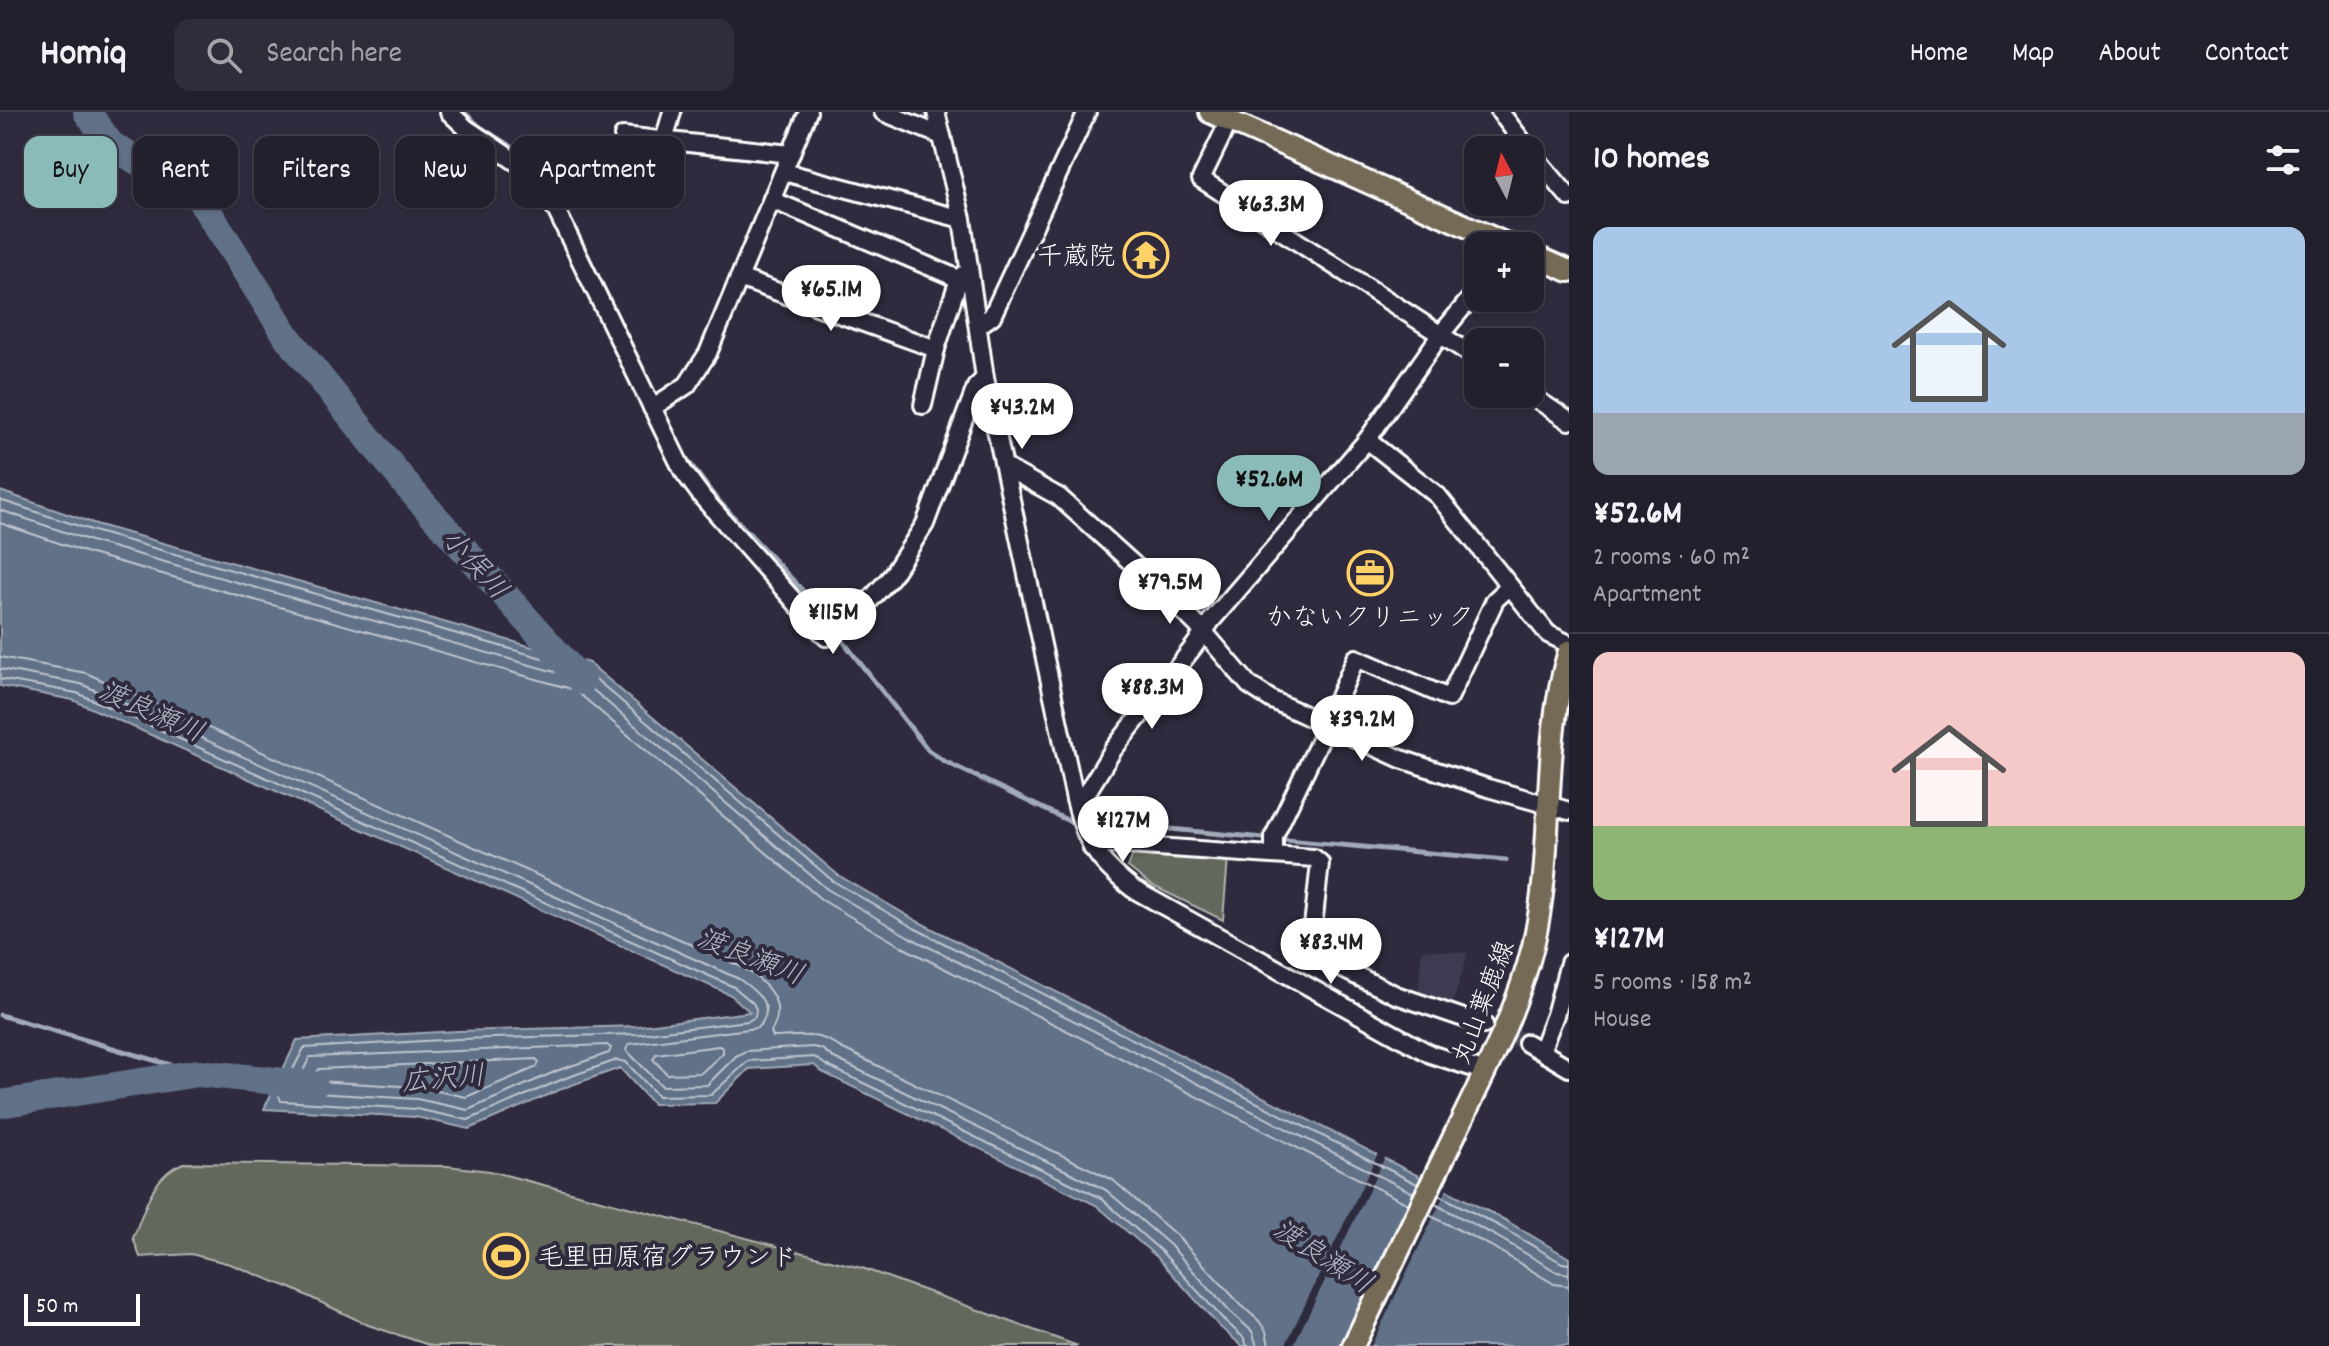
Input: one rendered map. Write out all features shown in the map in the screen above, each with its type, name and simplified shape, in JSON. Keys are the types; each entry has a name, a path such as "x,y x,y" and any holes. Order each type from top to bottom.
{"main road":[{"path":"1210,112 1479,232"},
{"path":"1544,260 1569,271"},
{"name":"丸山葉鹿線","path":"1353,1346 1486,1072 1525,975 1540,908 1554,715 1569,651"}],"street":[{"path":"449,112 466,128 541,179 658,405 683,471 703,498 826,637 849,623 891,577 925,524 976,387 985,378"},
{"path":"665,136 672,112"},
{"path":"658,405 687,385 708,353 808,112"},
{"path":"883,112 942,136"},
{"path":"936,112 962,219 965,274 978,326 985,378 1075,799 1092,848 1107,868 1133,889 1430,1054 1486,1072"},
{"path":"978,326 992,316 1087,112"},
{"path":"1500,112 1518,136"},
{"path":"1229,121 1201,179 1464,350"},
{"path":"684,143 791,154"},
{"path":"1544,168 1569,197"},
{"path":"784,172 962,219"},
{"path":"772,200 965,274"},
{"path":"923,405 936,349 965,274"},
{"path":"739,278 936,349"},
{"path":"1075,799 1087,792 1120,740 1204,632 1367,440 1464,306"},
{"path":"1544,404 1569,421"},
{"path":"1367,440 1438,496 1548,634 1569,644"},
{"path":"1005,467 1059,497 1164,592 1204,632 1249,685 1272,700 1401,759 1569,811"},
{"path":"1274,853 1274,836 1356,658 1449,698 1495,600 1509,587"},
{"path":"1092,848 1115,844 1314,858 1320,863 1311,944 1316,956 1396,995 1484,1025"},
{"path":"1569,963 1555,1015 1534,1047 1569,1068"}],"shaded area":[{"path":"1422,949 1468,953 1452,1006 1418,994"}],"green space":[{"path":"1142,850 1228,858 1223,920 1149,884 1128,867 1132,857"},
{"name":"毛里田原宿グラウンド","path":"183,1163 447,1166 490,1171 865,1269 1078,1346 432,1346 368,1325 293,1289 230,1264 191,1254 140,1257 133,1238 146,1205 164,1176"}],"water":[{"name":"渡良瀬川","path":"0,491 99,525 589,663 838,875 917,921 1505,1220 1569,1258 1569,1346 1242,1346 1219,1326 1157,1257 1096,1205 822,1072 814,1065 749,1069 715,1103 653,1104 620,1068 566,1087 469,1129 416,1117 264,1109 297,1040 638,1026 750,1012 731,995 73,700 0,686"}],"pier":[{"path":"1379,1151 1386,1155 1293,1346 1285,1346"},
{"path":"1427,1176 1448,1187 1371,1346 1344,1346"}],"waterway":[{"name":"小俣川","path":"87,112 111,145 200,199 288,338 409,488 582,681"},
{"path":"464,112 479,126 546,169 676,438"},
{"path":"683,454 714,496 832,626"},
{"path":"839,636 928,750 944,761 1071,822"},
{"path":"1091,823 1145,827"},
{"path":"1160,828 1264,838"},
{"path":"1286,840 1506,860"},
{"path":"0,1015 198,1073"},
{"name":"広沢川","path":"0,1104 198,1073 314,1085"}],"tunnel":[{"path":"1484,1025 1527,1043"}],"place":[{"name":"千蔵院","path":"1146,255"},
{"name":"かないクリニック","path":"1370,573"},
{"name":"毛里田原宿グラウンド","path":"506,1256"}]}
